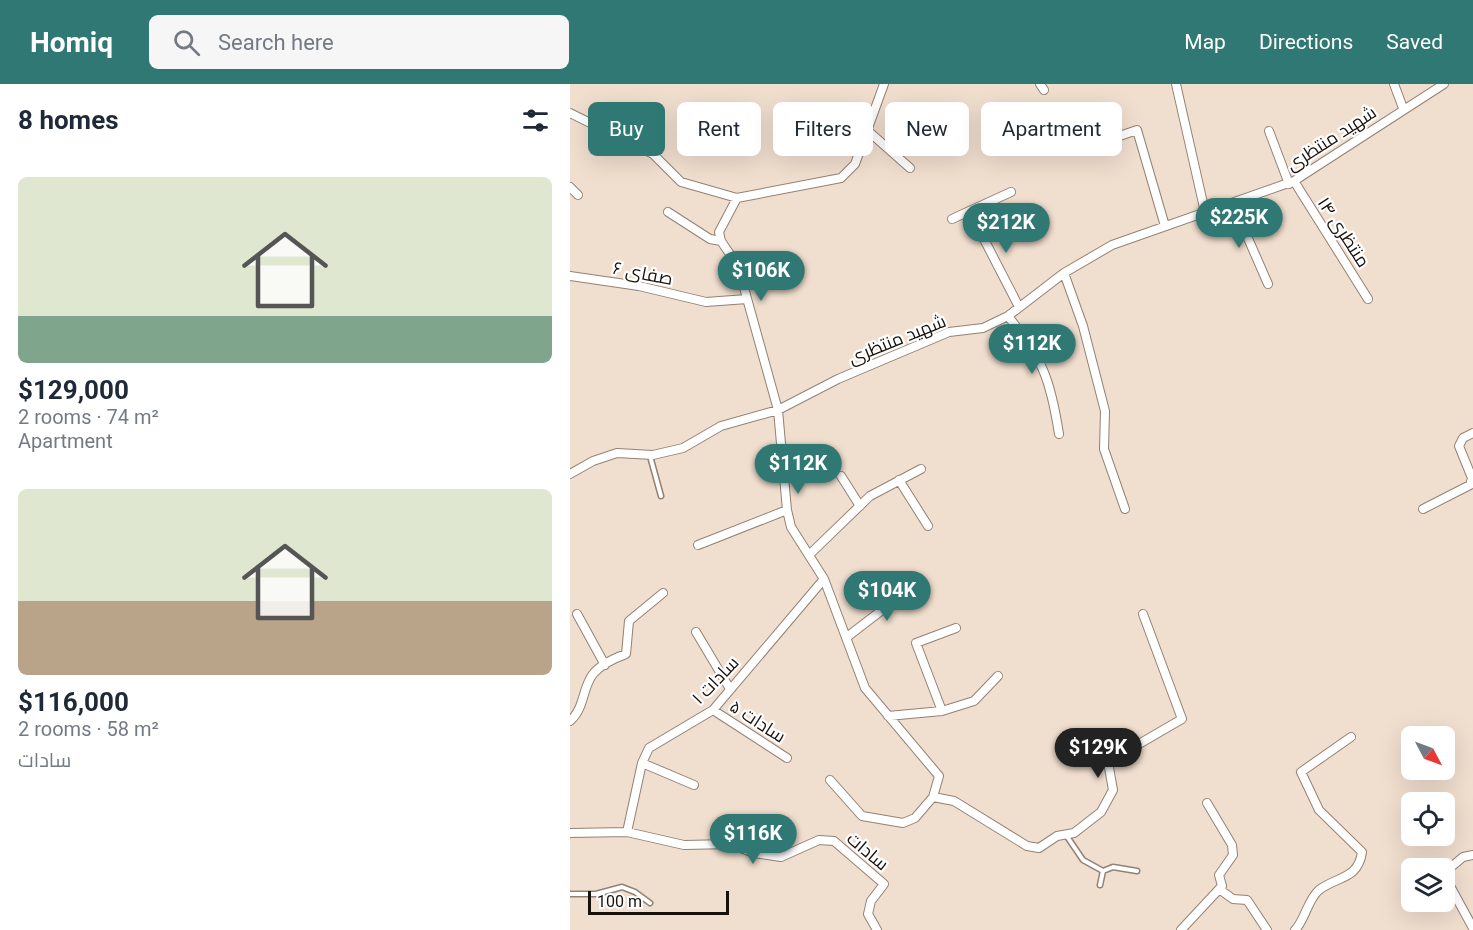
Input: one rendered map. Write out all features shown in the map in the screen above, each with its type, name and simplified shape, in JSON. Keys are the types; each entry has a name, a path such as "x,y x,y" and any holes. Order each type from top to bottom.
{"street":[{"path":"873,114 884,84"},
{"path":"1176,84 1205,212"},
{"path":"1394,84 1403,108"},
{"name":"شهید منتظری","path":"570,474 593,461 617,453 650,455 683,448 721,426 778,410 838,379 949,332 983,328 1008,316 1064,273 1112,245 1292,182 1403,108 1444,84"},
{"path":"570,113 653,154 681,182 737,198 842,178 855,164 858,156"},
{"path":"1122,135 1137,130 1165,226"},
{"name":"منتظری ۱۴","path":"1269,131 1292,182 1368,299"},
{"path":"873,135 910,168"},
{"path":"570,187 578,195"},
{"path":"952,219 1011,192"},
{"path":"737,198 719,232 721,241 738,266 778,410 787,510 791,527 824,579 865,688 939,776 933,797 915,818 903,823 862,816 830,780"},
{"path":"1224,205 1247,236 1268,284"},
{"path":"668,212 710,239 721,241"},
{"path":"970,212 1019,307"},
{"path":"1064,273 1083,326 1105,411 1104,450 1125,509"},
{"name":"صفای ۶","path":"570,276 639,286 706,302 747,299"},
{"path":"1008,316 1034,350 1051,385 1059,434"},
{"path":"1423,509 1472,485 1472,478 1459,446 1463,438 1473,433"},
{"path":"809,555 870,496 921,469"},
{"path":"841,476 860,506"},
{"path":"899,480 928,526"},
{"path":"698,545 787,510"},
{"name":"سادات ۱","path":"627,832 642,764 649,748 713,710 824,579"},
{"path":"847,637 912,587"},
{"path":"570,721 578,714 592,674 626,654 629,621 663,593"},
{"path":"577,614 604,665"},
{"path":"933,797 954,801 1027,846 1039,848 1057,836 1074,833 1101,812 1113,790 1108,762 1182,719 1143,614"},
{"path":"942,711 916,643 956,627"},
{"path":"696,632 730,689"},
{"path":"888,716 942,711 974,701 998,676"},
{"name":"سادات ۵","path":"713,710 786,758"},
{"path":"1295,930 1318,891 1352,875 1360,864 1362,852 1319,810 1301,772 1351,737"},
{"path":"642,764 694,785"},
{"path":"1181,930 1222,886 1219,875 1233,855 1232,845 1207,803"},
{"name":"سادات","path":"570,833 627,832 684,845 730,844 754,853 781,857 819,840 834,841 885,884 871,901 868,914 877,930"},
{"path":"1455,864 1463,857 1473,855"},
{"path":"1219,889 1233,899 1247,900 1267,930"},
{"path":"1455,895 1473,929"}],"lane":[{"path":"650,455 661,496"},
{"path":"1066,835 1083,860 1103,871"},
{"path":"1103,871 1113,867 1137,871"},
{"path":"1100,885 1103,871"},
{"path":"570,894 596,894 622,887 635,892 650,903"}]}
